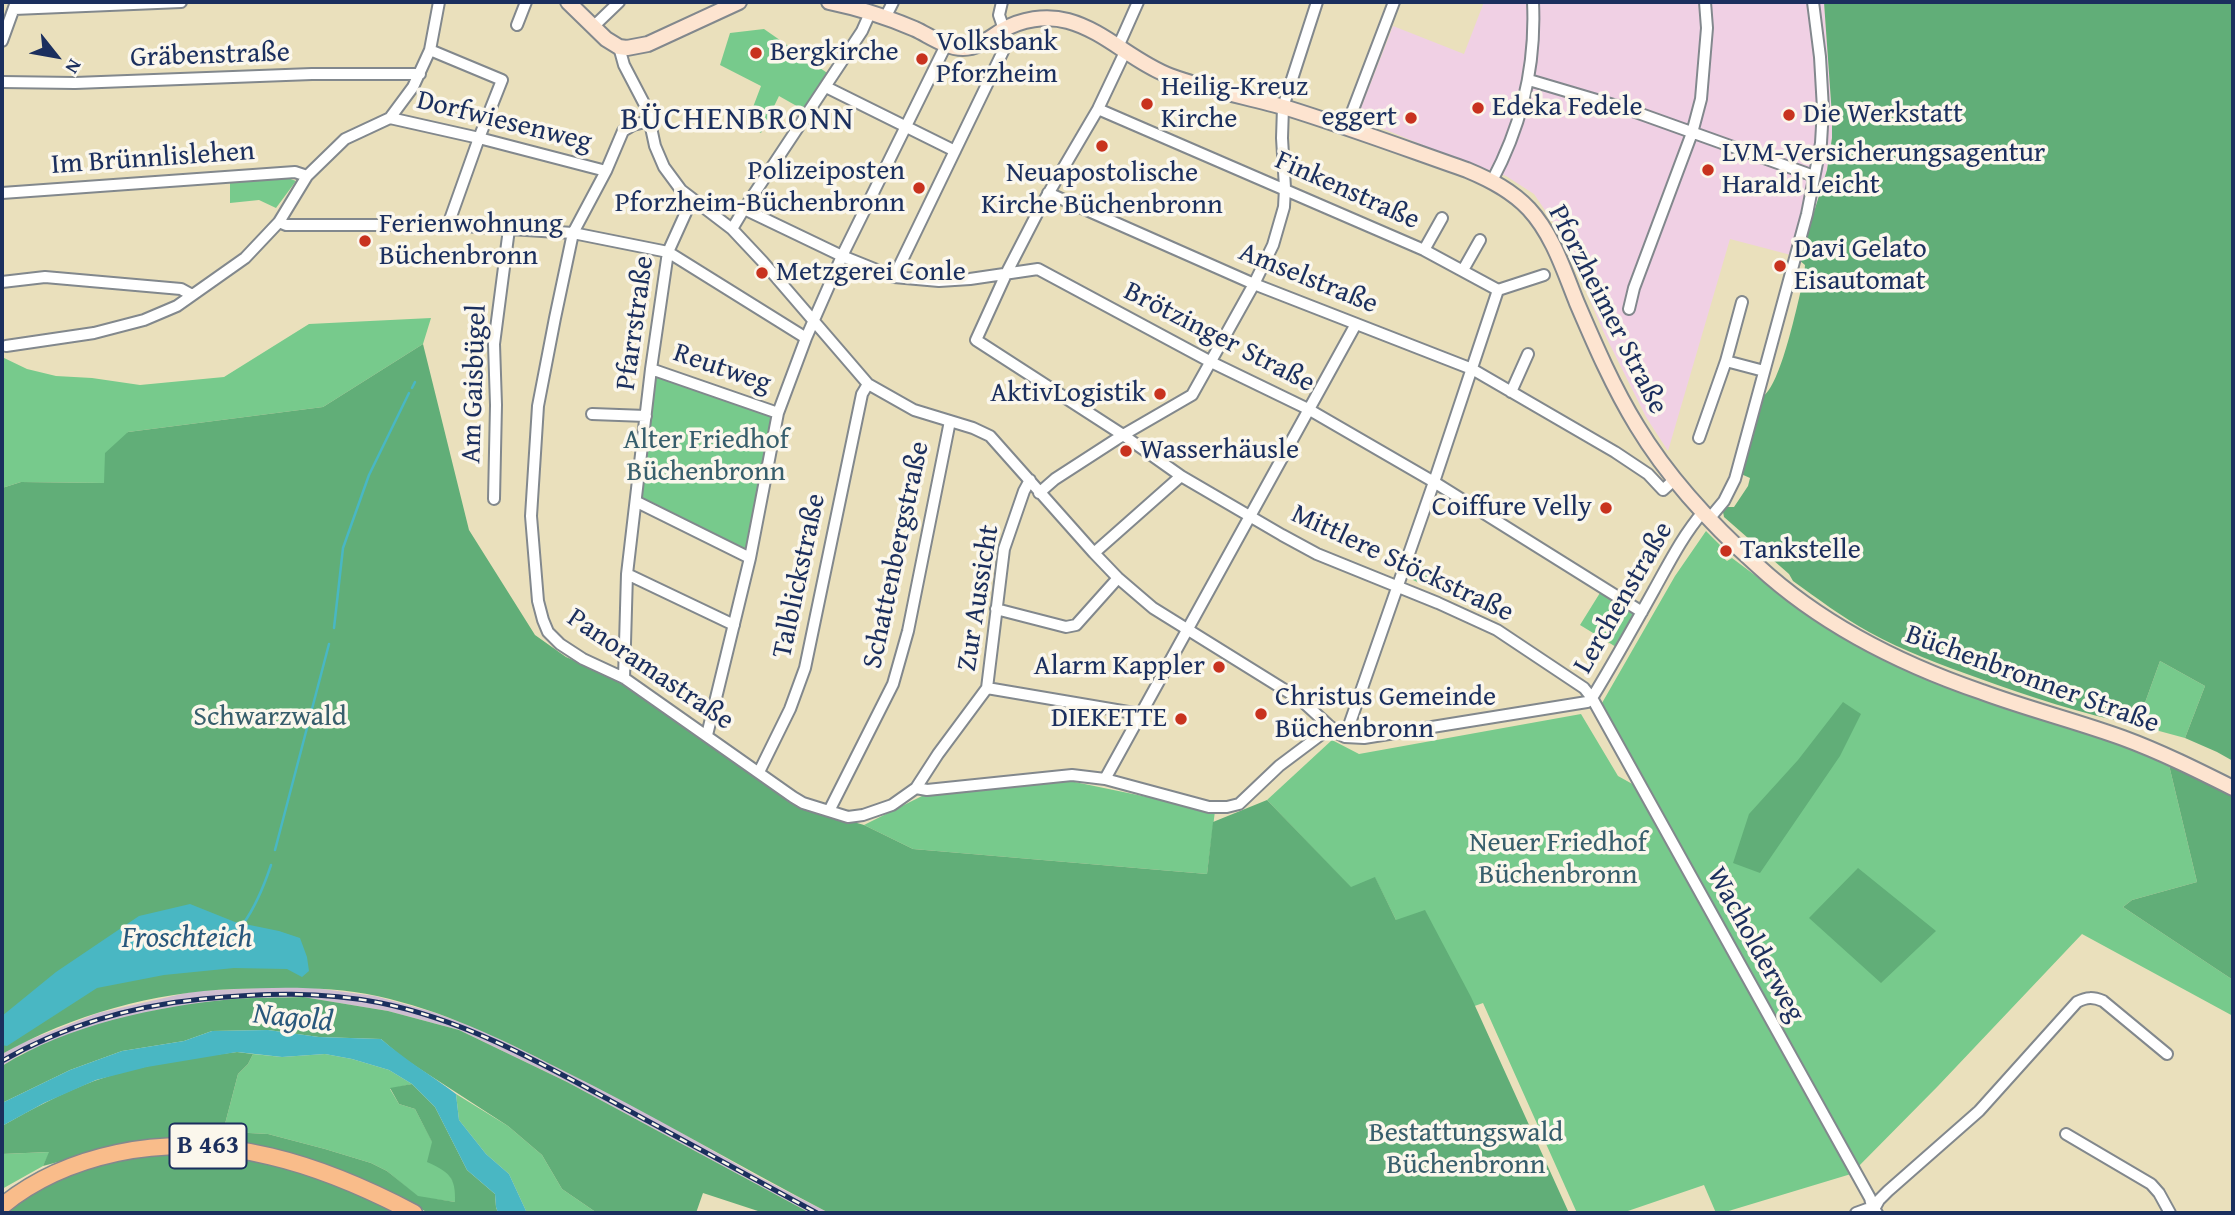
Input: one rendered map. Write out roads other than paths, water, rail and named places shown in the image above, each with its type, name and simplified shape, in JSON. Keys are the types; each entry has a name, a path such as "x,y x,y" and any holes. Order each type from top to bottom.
{"main road":[{"path":"568,2 606,39 619,47 635,48 739,2"},
{"name":"Pforzheimer Straße","path":"829,2 885,18 946,45 961,48 973,47 1004,29 1034,19 1056,19 1082,26 1145,65 1175,78 1283,107 1492,181 1522,203 1544,229 1610,377 1638,427 1675,479 1706,516 1783,588"},
{"name":"Büchenbronner Straße","path":"1783,588 1833,623 1908,664 1982,693 2149,748 2233,788"},
{"name":"B 463","path":"2,1206 42,1178 89,1160 146,1148 194,1145 248,1150 297,1162 338,1177 414,1213"}],"street":[{"path":"2,41 15,5 181,2"},
{"path":"6,346 94,333 144,320 177,306 245,258 279,222 307,176 345,139 390,118 420,74 430,50 439,2"},
{"path":"517,25 526,2"},
{"path":"593,27 619,2"},
{"path":"885,18 893,2"},
{"path":"894,277 1008,41 999,15 1002,2"},
{"path":"1007,272 1048,193 1098,108 1138,2"},
{"path":"1346,128 1394,2"},
{"path":"1492,181 1511,142 1529,80 1533,2"},
{"path":"1629,309 1634,288 1692,133 1701,99 1707,28 1705,2"},
{"name":"Lerchenstraße","path":"1345,737 1364,738 1587,702 1592,698 1683,540 1731,489 1807,214 1821,143 1823,109 1813,2"},
{"path":"1040,493 1055,479 1123,435 1192,396 1211,362 1273,244 1284,206 1283,107 1313,3"},
{"path":"732,229 827,87 862,31 870,13"},
{"path":"707,735 750,558 778,413 806,338 842,256 946,45"},
{"path":"619,47 624,65 647,109 655,146 664,167 681,190 732,229 764,262 868,384 914,410 990,436 1094,553 1153,608 1301,699 1345,737 1434,482 1497,290 1544,275"},
{"path":"430,50 502,80 449,226"},
{"name":"Gräbenstraße","path":"2,82 75,83 312,74 420,74"},
{"path":"1529,80 1627,109 1814,176"},
{"path":"827,87 955,150"},
{"name":"Finkenstraße","path":"1098,108 1424,250 1497,290"},
{"name":"Dorfwiesenweg","path":"390,118 606,171"},
{"name":"Panoramastraße","path":"649,121 622,131 606,171 573,233 538,406 531,516 538,601 543,621 548,632 560,644 583,659 624,678 803,803 849,817 892,805 916,788"},
{"name":"Im Brünnlislehen","path":"2,193 295,172 307,176"},
{"name":"Amselstraße","path":"1048,193 1254,284 1472,369 1615,452 1648,474 1663,490 1675,479"},
{"name":"Pfarrstraße","path":"624,678 627,575 651,369 668,252 692,199"},
{"name":"Brötzinger Straße","path":"744,209 842,256 894,277 939,281 1038,269 1211,362 1308,410 1434,482 1642,612"},
{"name":"Finkenstraße","path":"1424,250 1442,218"},
{"path":"279,222 286,225 449,226 573,233 668,252 806,338"},
{"name":"Am Gaisbügel","path":"494,499 494,344 509,229"},
{"path":"1463,271 1480,240"},
{"name":"Mittlere Stöckstraße","path":"1007,272 976,340 1123,435 1181,476 1249,516 1317,555 1438,603 1497,630 1584,688 1592,698"},
{"path":"2,282 44,277 181,289 192,295"},
{"path":"1699,438 1726,361 1742,302"},
{"path":"1105,779 1356,324"},
{"path":"1511,392 1528,354"},
{"path":"1726,361 1764,371"},
{"name":"Reutweg","path":"651,369 778,413"},
{"name":"Talblickstraße","path":"759,772 790,709 805,668 862,394 868,384"},
{"name":"Pfarrstraße","path":"592,414 646,416"},
{"name":"Schattenbergstraße","path":"829,811 892,684 908,631 950,421"},
{"path":"1094,553 1181,476"},
{"name":"Zur Aussicht","path":"916,788 987,688 1004,549 1030,480"},
{"path":"637,502 750,558"},
{"path":"627,575 734,625"},
{"path":"996,609 1066,626 1076,625 1118,578"},
{"path":"987,688 1140,714"},
{"name":"Wacholderweg","path":"1592,698 1870,1198 1875,1212"},
{"path":"916,788 927,790 1072,775 1105,779 1220,808 1239,804 1279,766 1331,727"},
{"path":"1856,1213 1867,1209 1875,1212 1879,1200 1979,1111 2077,1002 2084,998 2103,1001 2167,1054"},
{"path":"2066,1134 2151,1184 2170,1213"}],"water":[{"name":"Froschteich","path":"190,904 235,922 300,938 309,971 302,977 287,969 234,968 164,975 97,988 7,1046 2,1045 2,1016 56,972 139,916"},
{"path":"268,1030 319,1037 381,1039 456,1094 459,1120 486,1154 509,1174 527,1213 498,1213 495,1194 467,1170 435,1107 412,1084 389,1070 325,1054 282,1057 237,1052 147,1067 96,1080 44,1103 2,1126 2,1103 70,1070 122,1051 184,1041 212,1031"}],"waterway":[{"path":"412,388 415,382"},
{"path":"334,628 343,548 369,475 409,393"},
{"path":"275,850 329,644"},
{"path":"243,924 259,896 271,865"}],"railway":[{"path":"2,1061 74,1028 124,1012 176,1002 292,994 336,996 381,1003 442,1020 500,1044 817,1213"}],"place":[{"name":"Bergkirche","path":"756,53"},
{"name":"Volksbank Pforzheim","path":"922,59"},
{"name":"Heilig-Kreuz Kirche","path":"1147,104"},
{"name":"Edeka Fedele","path":"1478,108"},
{"name":"Die Werkstatt","path":"1789,115"},
{"name":"eggert","path":"1411,118"},
{"name":"Neuapostolische Kirche Büchenbronn","path":"1102,146"},
{"name":"LVM-Versicherungsagentur Harald Leicht","path":"1708,170"},
{"name":"Polizeiposten Pforzheim-Büchenbronn","path":"919,188"},
{"name":"Ferienwohnung Büchenbronn","path":"365,241"},
{"name":"Davi Gelato Eisautomat","path":"1780,266"},
{"name":"Metzgerei Conle","path":"762,273"},
{"name":"AktivLogistik","path":"1160,394"},
{"name":"Wasserhäusle","path":"1126,451"},
{"name":"Coiffure Velly","path":"1606,508"},
{"name":"Tankstelle","path":"1726,551"},
{"name":"Alarm Kappler","path":"1219,667"},
{"name":"Christus Gemeinde Büchenbronn","path":"1261,714"},
{"name":"DIEKETTE","path":"1181,719"}],"district":[{"name":"BÜCHENBRONN","path":"738,121"}],"park label":[{"name":"Alter Friedhof Büchenbronn","path":"706,457"},
{"name":"Schwarzwald","path":"270,718"},
{"name":"Neuer Friedhof Büchenbronn","path":"1558,860"},
{"name":"Bestattungswald Büchenbronn","path":"1466,1150"}],"water label":[{"name":"Nagold","path":"293,1019"}]}
